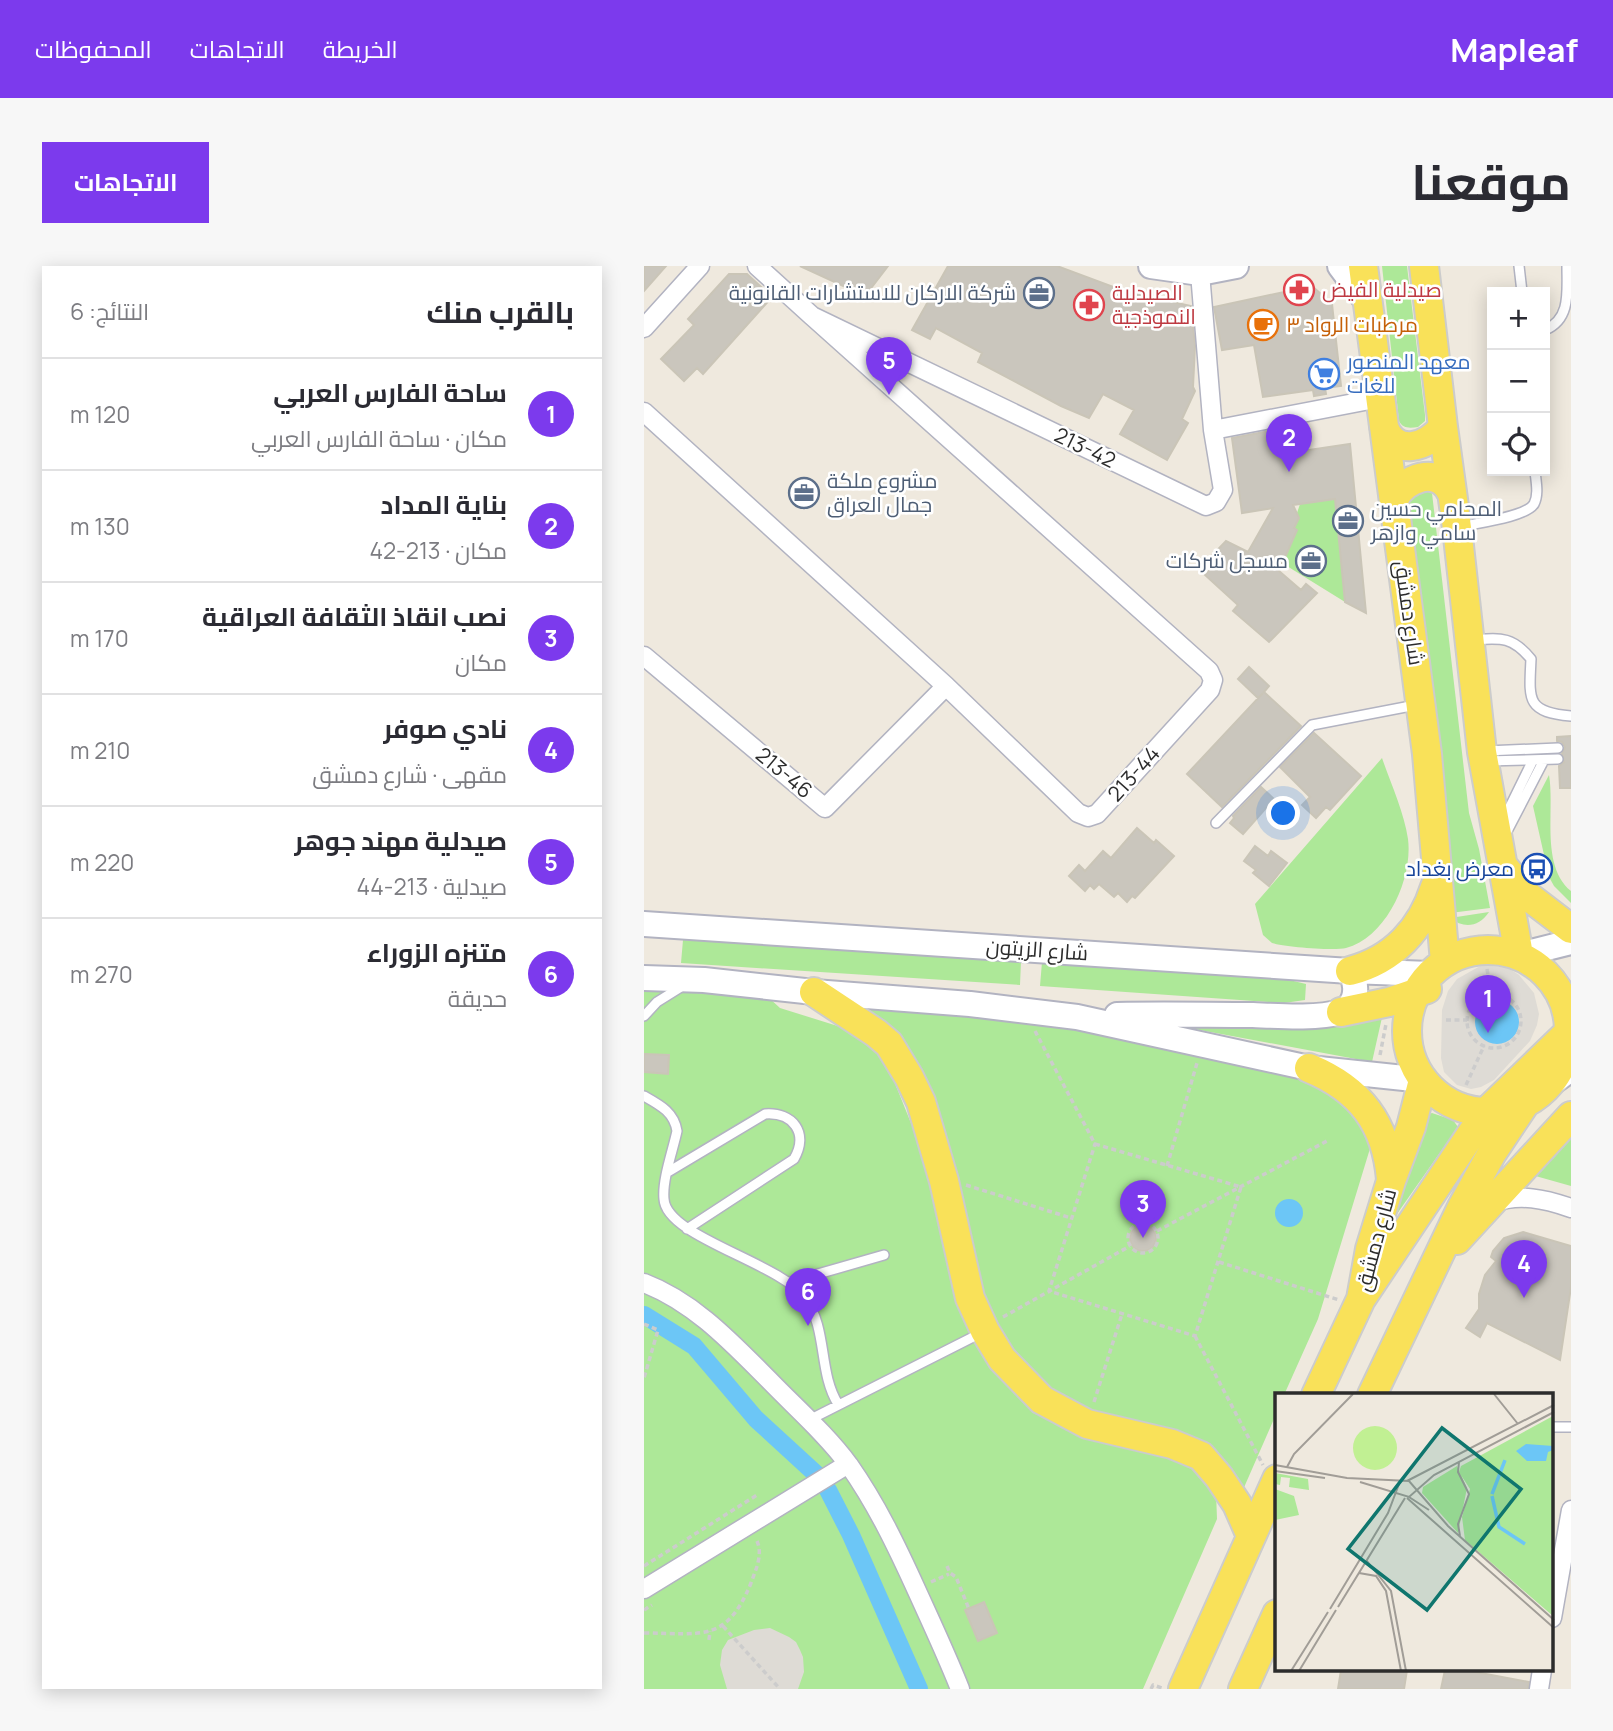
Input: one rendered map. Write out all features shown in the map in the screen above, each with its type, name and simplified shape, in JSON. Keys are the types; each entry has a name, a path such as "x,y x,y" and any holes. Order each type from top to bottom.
{"main road":[{"path":"1151,266 1200,273 1237,266"},
{"path":"1340,266 1367,302"},
{"name":"شارع دمشق","path":"1317,1393 1359,1302 1370,1250 1411,1127 1423,1080 1412,1060 1407,1038 1408,1016 1430,977 1437,881 1427,754 1363,266"},
{"path":"1373,1393 1462,1207 1492,1153 1536,1095 1559,1071 1570,1031 1566,1009 1557,988 1542,970 1519,955 1511,918 1483,757 1424,266"},
{"path":"1384,427 1387,436 1393,441 1415,446 1426,443 1443,427"},
{"path":"1394,499 1406,483 1416,478 1438,479 1447,484 1451,492"},
{"path":"1499,848 1529,897 1571,929"},
{"path":"1341,1012 1354,997 1355,983 1350,971 1373,964 1392,952 1408,937 1430,902 1437,881"},
{"path":"1486,959 1511,918"},
{"name":"شارع الزيتون","path":"644,925 1430,977"},
{"path":"1430,977 1440,982 1464,967 1486,959 1519,955 1571,942"},
{"path":"1077,1017 1307,1015 1341,1012 1430,977 1464,953 1486,959"},
{"path":"644,978 704,980 1077,1017 1309,1068 1423,1080 1439,1096 1453,1104 1486,1112 1507,1110 1536,1095 1571,1069"},
{"path":"814,992 876,1033 899,1057 920,1102 944,1181 971,1298 985,1331 1002,1359 1042,1400 1087,1424 1172,1444 1201,1456 1237,1504 1251,1536"},
{"path":"1359,1302 1486,1112 1570,1031"},
{"path":"1309,1068 1342,1084 1368,1111 1385,1144 1391,1181"},
{"path":"1437,1263 1571,1116"},
{"path":"1183,1689 1275,1484"},
{"path":"1243,1689 1268,1642 1275,1620"}],"street":[{"path":"644,328 700,266"},
{"name":"213-42","path":"757,266 812,317 1206,506 1216,502 1223,490 1213,430 1200,273"},
{"name":"213-44","path":"644,412 946,686 1078,813 1088,817 1097,814 1210,690 1213,680 1209,671 812,317"},
{"path":"1213,430 1380,398"},
{"name":"213-46","path":"644,656 825,808 946,686"},
{"path":"1488,1204 1502,1199 1528,1198 1542,1199 1571,1208"},
{"path":"644,1283 693,1309 745,1356 809,1420 848,1464 877,1508 897,1546 960,1689"},
{"path":"644,1589 848,1464"},
{"path":"1553,1612 1571,1510"}],"lane":[{"path":"1519,266 1521,287"},
{"path":"1550,328 1563,318 1567,306 1567,266"},
{"path":"1457,527 1523,513 1533,507 1537,496 1535,476"},
{"path":"1470,640 1498,638 1519,645 1531,659 1529,692 1535,705 1546,713 1571,716"},
{"path":"1216,823 1312,725 1421,705"},
{"path":"1483,757 1558,748"},
{"path":"1483,757 1558,759"},
{"path":"1499,848 1533,760"},
{"path":"1499,848 1544,760"},
{"path":"644,1016 674,990 704,980"},
{"path":"644,1096 668,1111 676,1122 677,1130 663,1197 671,1217 687,1229 790,1282 807,1300 813,1312 828,1385 838,1404"},
{"path":"668,1172 765,1114 782,1115 796,1126 799,1134 798,1151 794,1159 687,1229"},
{"path":"790,1282 884,1255"},
{"path":"809,1420 985,1331"},
{"path":"1553,1427 1571,1427"}],"path":[{"path":"1486,959 1491,995"},
{"path":"1491,995 1507,997 1514,1002 1521,1025 1514,1039 1508,1044 1492,1048 1484,1046 1470,1033 1467,1020 1469,1012 1478,1000 1491,995"},
{"path":"1024,1011 1095,1144 1241,1187"},
{"path":"1446,1020 1467,1020"},
{"path":"1378,1063 1387,1024"},
{"path":"1167,1166 1203,1044"},
{"path":"1466,1084 1484,1046"},
{"path":"1157,1231 1327,1140"},
{"path":"1049,1292 1095,1144"},
{"path":"944,1181 957,1182 1071,1219"},
{"path":"1195,1336 1241,1187"},
{"path":"1148,1223 1157,1231 1158,1243 1150,1252 1139,1253 1130,1245 1128,1234 1136,1224 1148,1223"},
{"path":"985,1331 994,1322 1130,1245"},
{"path":"1219,1262 1359,1302"},
{"path":"1049,1292 1195,1336 1275,1480"},
{"path":"1087,1424 1122,1314"},
{"path":"644,1325 658,1330 644,1378"},
{"path":"644,1566 757,1495"},
{"path":"644,1633 685,1633 723,1626 734,1615 751,1583 759,1555 757,1541"},
{"path":"947,1566 950,1573 956,1577 969,1609"},
{"path":"723,1626 780,1689"},
{"path":"709,1640 710,1630"},
{"path":"1152,1687 1164,1689"}],"green space":[{"path":"1382,266 1407,266 1425,415 1425,421 1418,427 1405,427 1399,421"},
{"path":"1429,490 1432,493 1469,813 1490,908 1450,913 1448,835 1407,497 1409,494"},
{"path":"1335,499 1345,602 1282,563 1288,551 1285,549 1297,531 1294,528 1299,518 1297,513 1300,504"},
{"path":"1382,758 1408,839 1406,871 1394,904 1374,932 1361,942 1346,948 1309,948 1272,943 1263,935 1255,904"},
{"path":"1549,775 1552,852 1561,880 1571,891 1571,903 1549,877 1533,806"},
{"path":"1489,912 1481,921 1471,925 1455,922 1450,918"},
{"path":"683,940 1021,961 1020,985 681,963"},
{"path":"1042,962 1281,978 1306,984 1305,1000 1284,1003 1040,986"},
{"path":"644,990 768,997 780,1008 844,1028 861,1039 886,1061 921,1148 963,1300 981,1353 1020,1399 1064,1427 1193,1461 1216,1492 1217,1519 1143,1689 644,1689"},
{"path":"868,1003 1047,1024 1171,1046 1325,1085 1349,1100 1372,1142 1318,1319 1285,1393 1275,1393 1275,1417 1242,1492 1046,1387 1010,1352 984,1310 950,1171 854,1011"},
{"path":"1383,1013 1372,1062 1189,1028 1190,1023"},
{"path":"1432,1113 1453,1120 1458,1127 1392,1221 1427,1115"},
{"path":"1571,1135 1571,1186 1532,1175"}],"shaded area":[{"path":"1482,965 1508,968 1519,975 1534,993 1539,1014 1530,1041 1494,1080 1471,1089 1457,1085 1444,1072 1441,1058 1442,1010 1448,991 1457,979"},
{"path":"770,1628 796,1642 800,1650 804,1672 798,1689 727,1689 720,1665 722,1650 728,1640 754,1630"}],"water":[{"path":"1497,1000 1513,1006 1519,1022 1513,1038 1497,1044 1481,1038 1475,1022 1481,1006"},
{"path":"1289,1199 1299,1203 1303,1213 1299,1223 1289,1227 1279,1223 1275,1213 1279,1203"}],"building":[{"path":"644,266 666,266 644,291"},
{"path":"800,266 888,266 865,296"},
{"path":"948,266 1057,266 1124,291 1191,306 1195,346 1195,391 1182,419 1188,423 1167,460 1120,434 1134,410 1103,394 1089,418 978,362 982,353 936,328 930,339 912,330"},
{"path":"729,274 747,274 772,297 703,374 697,368 684,381 661,359 694,325 688,319"},
{"path":"1312,286 1332,304 1341,386 1325,388 1326,394 1314,396 1313,390 1263,397 1254,345 1222,350 1214,307"},
{"path":"1286,428 1289,453 1350,444 1366,613 1345,602 1335,499 1293,505 1299,518 1294,528 1297,530 1279,571 1301,590 1306,584 1317,593 1269,642 1233,611 1238,605 1205,575 1209,570 1203,565 1226,541 1248,552 1273,508 1242,513 1232,438"},
{"path":"1249,667 1269,686 1264,692 1301,726 1222,807 1187,774 1263,693 1258,698 1238,679"},
{"path":"1314,733 1361,776 1330,810 1326,807 1316,818 1302,805 1310,797 1280,767"},
{"path":"1571,736 1571,788 1560,788 1559,766 1564,762 1562,754 1565,747 1562,742 1557,741 1557,737"},
{"path":"1261,787 1274,799 1243,834 1230,823 1233,816"},
{"path":"1137,828 1174,856 1135,898 1132,896 1127,902 1118,893 1114,897 1099,884 1094,889 1090,885 1085,891 1069,876 1079,865 1085,871 1103,851 1111,858"},
{"path":"1255,846 1268,856 1271,851 1287,863 1269,886 1253,873 1256,870 1244,861"},
{"path":"644,1054 669,1055 668,1074 644,1072"},
{"path":"1143,1225 1152,1229 1156,1238 1152,1247 1143,1251 1134,1247 1130,1238 1134,1229"},
{"path":"1523,1232 1571,1246 1571,1287 1560,1360 1487,1323 1480,1337 1466,1328 1479,1309 1479,1294 1485,1275 1496,1261 1491,1257 1493,1251 1504,1238"},
{"path":"984,1602 997,1633 978,1641 965,1610"},
{"path":"1341,1672 1407,1672 1404,1689 1338,1689"},
{"path":"1445,1672 1476,1672 1529,1682 1528,1689 1441,1689"}],"waterway":[{"path":"644,1315 694,1346 756,1419 816,1474"},
{"path":"828,1490 851,1535 919,1689"}],"place":[{"name":"صيدلية الفيض","path":"1299,290"},
{"name":"شركة الاركان للاستشارات القانونية","path":"1039,293"},
{"name":"الصيدلية النموذجية","path":"1089,305"},
{"name":"مرطبات الرواد ٣","path":"1263,325"},
{"name":"معهد المنصور للغات","path":"1324,374"},
{"name":"صيدلية مهند جوهر","path":"889,395"},
{"name":"بناية المداد","path":"1289,472"},
{"name":"مشروع ملكة جمال العراق","path":"804,493"},
{"name":"المحامي حسين سامي وازهر","path":"1348,521"},
{"name":"مسجل شركات","path":"1311,561"},
{"name":"معرض بغداد","path":"1537,869"},
{"name":"ساحة الفارس العربي","path":"1488,1033"},
{"name":"نصب انقاذ الثقافة العراقية","path":"1143,1238"},
{"name":"نادي صوفر","path":"1524,1298"},
{"name":"متنزه الزوراء","path":"808,1326"}]}
